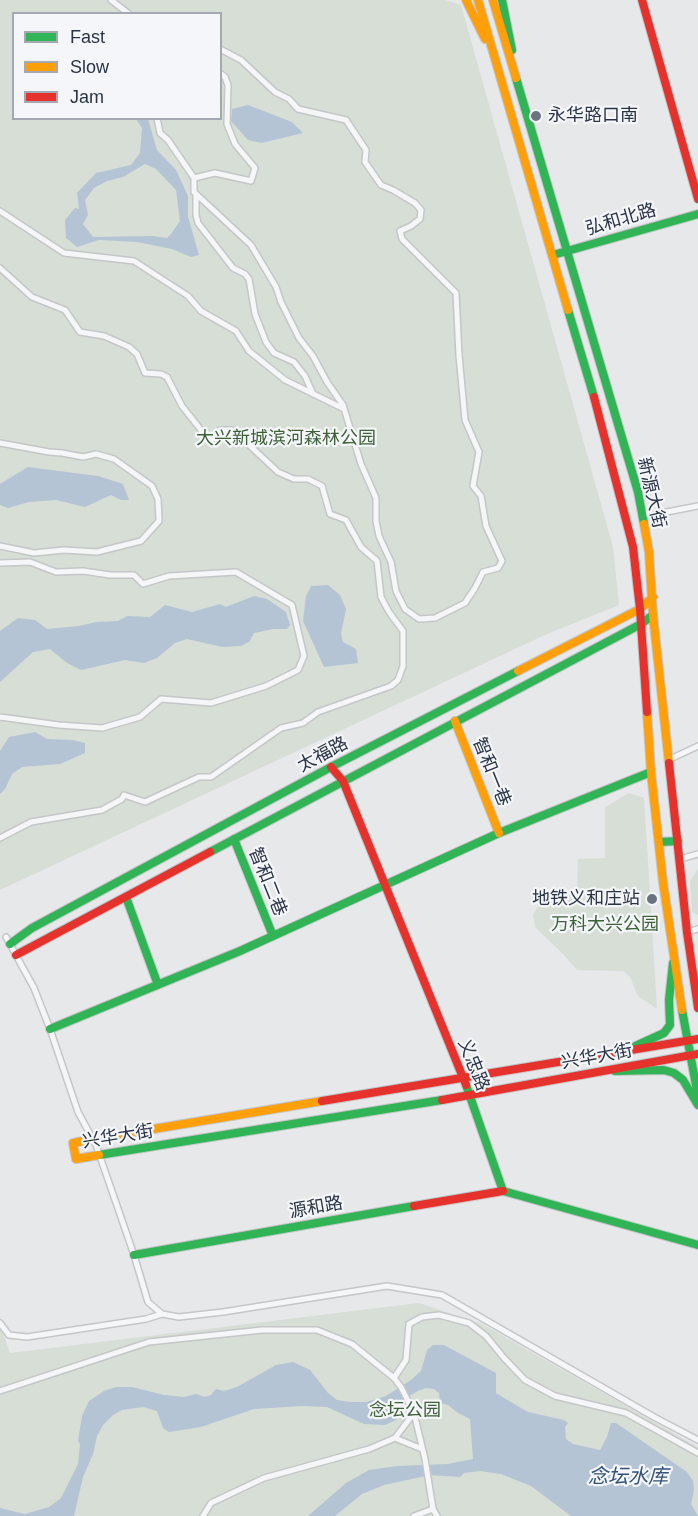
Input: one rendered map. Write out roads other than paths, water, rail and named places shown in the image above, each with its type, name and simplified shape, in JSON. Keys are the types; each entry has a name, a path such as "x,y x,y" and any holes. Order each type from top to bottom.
{"main road":[{"path":"466,0 494,56"},
{"path":"478,0 594,397 633,547 640,609 651,772 659,842 686,1041 698,1096"},
{"name":"新源大街","path":"493,0 638,492 649,552 668,760 698,1008"},
{"path":"502,0 516,78"},
{"path":"642,0 698,199"},
{"name":"弘和北路","path":"553,255 698,214"},
{"name":"太福路","path":"8,940 331,767 640,609 653,597"},
{"name":"太福路","path":"16,955 641,624 653,615"},
{"name":"智和一巷","path":"455,721 499,834"},
{"name":"义忠路","path":"331,767 343,781 386,884 470,1095 503,1191"},
{"path":"50,1029 273,936 499,834 651,772"},
{"name":"智和二巷","path":"234,839 273,936"},
{"path":"659,842 678,841"},
{"path":"126,897 158,985"},
{"path":"627,1050 664,1033 670,1025 669,1000 674,962"},
{"path":"694,981 698,997"},
{"name":"兴华大街","path":"698,1039 93,1139 74,1143 76,1159 470,1095 698,1054"},
{"path":"608,1071 664,1070 674,1072 683,1080 698,1105"},
{"path":"503,1191 698,1245"},
{"name":"源和路","path":"134,1255 503,1191"}],"street":[{"path":"111,0 126,12"},
{"path":"196,194 251,245 276,287 299,338 314,356 344,409 361,464 376,498 376,521 379,536 392,562 396,591 405,609 420,619 435,618 465,603 476,588 483,572 498,568 502,561 486,526 482,496 473,486 479,452 465,420 456,293 402,239 400,231 420,219 421,210 415,203 381,186 366,162 366,150 346,120 298,109 288,99 275,92 241,60 222,50"},
{"path":"194,178 215,173 251,181 255,168 235,144 227,124 228,85 222,75"},
{"path":"157,120 160,134 168,140 194,178 198,223 233,267 249,279 255,314 266,342 274,353 294,362 305,376 313,395"},
{"path":"0,212 64,253 134,261 188,296 201,311 236,331 249,351 285,380 344,409"},
{"path":"0,268 32,297 65,310 80,332 104,336 129,347 137,354 145,373 161,374 167,377 182,406 205,435 213,439 220,430 233,430 278,472 294,479 308,479 322,486 330,514 346,520 361,548 376,561 381,597 403,631 403,666 398,680 391,686 318,712 303,723 282,728 211,777 199,777 145,802 124,795 122,799 102,810 31,822 0,838"},
{"path":"0,443 82,457 96,454 114,459 152,486 158,499 159,521 141,541 97,552 64,550 34,553 0,546"},
{"path":"641,512 651,515 698,506"},
{"path":"0,563 30,562 56,572 83,571 110,575 134,575 144,584 169,576 236,572 292,605 304,656 298,670 266,686 211,703 161,699 140,717 102,728 0,717"},
{"path":"668,760 698,746"},
{"path":"680,859 698,854"},
{"path":"687,932 698,929"},
{"path":"8,940 34,988 78,1112 93,1139 148,1302 162,1314"},
{"path":"0,1323 2,1329 9,1335 27,1337 146,1319 162,1314 179,1317 212,1313 387,1286 442,1295 698,1440"},
{"path":"394,1378 406,1360 409,1324 422,1317 439,1315 469,1323 486,1336 525,1380 555,1396 626,1413 698,1453"},
{"path":"0,1391 149,1342 262,1330 317,1330 352,1344 394,1378 414,1413 433,1509 437,1516"},
{"path":"203,1516 212,1503 264,1478 369,1449 395,1438 414,1413"},
{"path":"395,1438 422,1449"},
{"path":"414,1516 433,1509"}],"water":[{"path":"248,105 292,122 303,133 261,143 248,140 231,121 232,109"},
{"path":"137,120 148,120 157,150 176,170 188,196 188,217 199,255 191,257 172,249 137,242 99,240 77,247 66,238 65,220 75,208 79,209 77,193 96,173 131,165 140,153 142,128","holes":["145,164 156,169 176,190 180,221 167,238 93,237 83,224 88,215 85,200 94,188 107,181 123,177"]},
{"path":"28,467 98,476 123,484 129,500 121,500 111,495 85,507 56,500 29,502 8,508 0,505 0,484"},
{"path":"328,585 340,595 346,609 341,633 343,642 356,649 358,663 324,667 303,621 306,596 311,586"},
{"path":"254,596 267,599 286,612 290,625 287,629 254,633 249,642 241,646 222,647 187,639 175,643 157,658 144,663 125,660 81,670 67,663 50,649 33,652 0,682 0,631 18,618 35,620 47,629 118,621 127,616 150,617 165,605 192,612 220,604 226,607"},
{"path":"35,732 47,739 85,743 85,753 60,764 22,767 12,774 0,794 0,751 9,737"},
{"name":"念坛水库","path":"433,1345 444,1345 496,1373 496,1393 528,1412 564,1420 568,1423 565,1427 566,1439 573,1444 600,1450 611,1423 616,1423 687,1472 693,1481 691,1504 698,1516 571,1516 531,1486 501,1474 480,1471 464,1473 460,1477 430,1475 384,1485 362,1494 335,1516 308,1516 346,1483 369,1470 397,1466 448,1464 473,1459 470,1419 448,1405 440,1403 439,1393 434,1389 426,1388 402,1400 396,1420 385,1425 364,1424 327,1407 301,1406 254,1409 201,1427 169,1432 163,1428 157,1411 143,1407 122,1410 103,1425 97,1436 93,1454 83,1477 74,1516 0,1516 0,1508 25,1514 49,1507 61,1498 78,1464 80,1444 78,1441 82,1416 89,1401 104,1391 116,1387 132,1387 164,1395 184,1397 196,1394 205,1397 211,1395 216,1389 224,1391 237,1387 276,1365 293,1362 310,1370 328,1393 337,1400 366,1402 386,1396 411,1380 421,1371 427,1350"}],"place":[{"name":"永华路口南","path":"536,116"},
{"name":"地铁义和庄站","path":"652,899"}],"park label":[{"name":"大兴新城滨河森林公园","path":"286,439"},
{"name":"万科大兴公园","path":"605,925"},
{"name":"念坛公园","path":"405,1411"}]}
